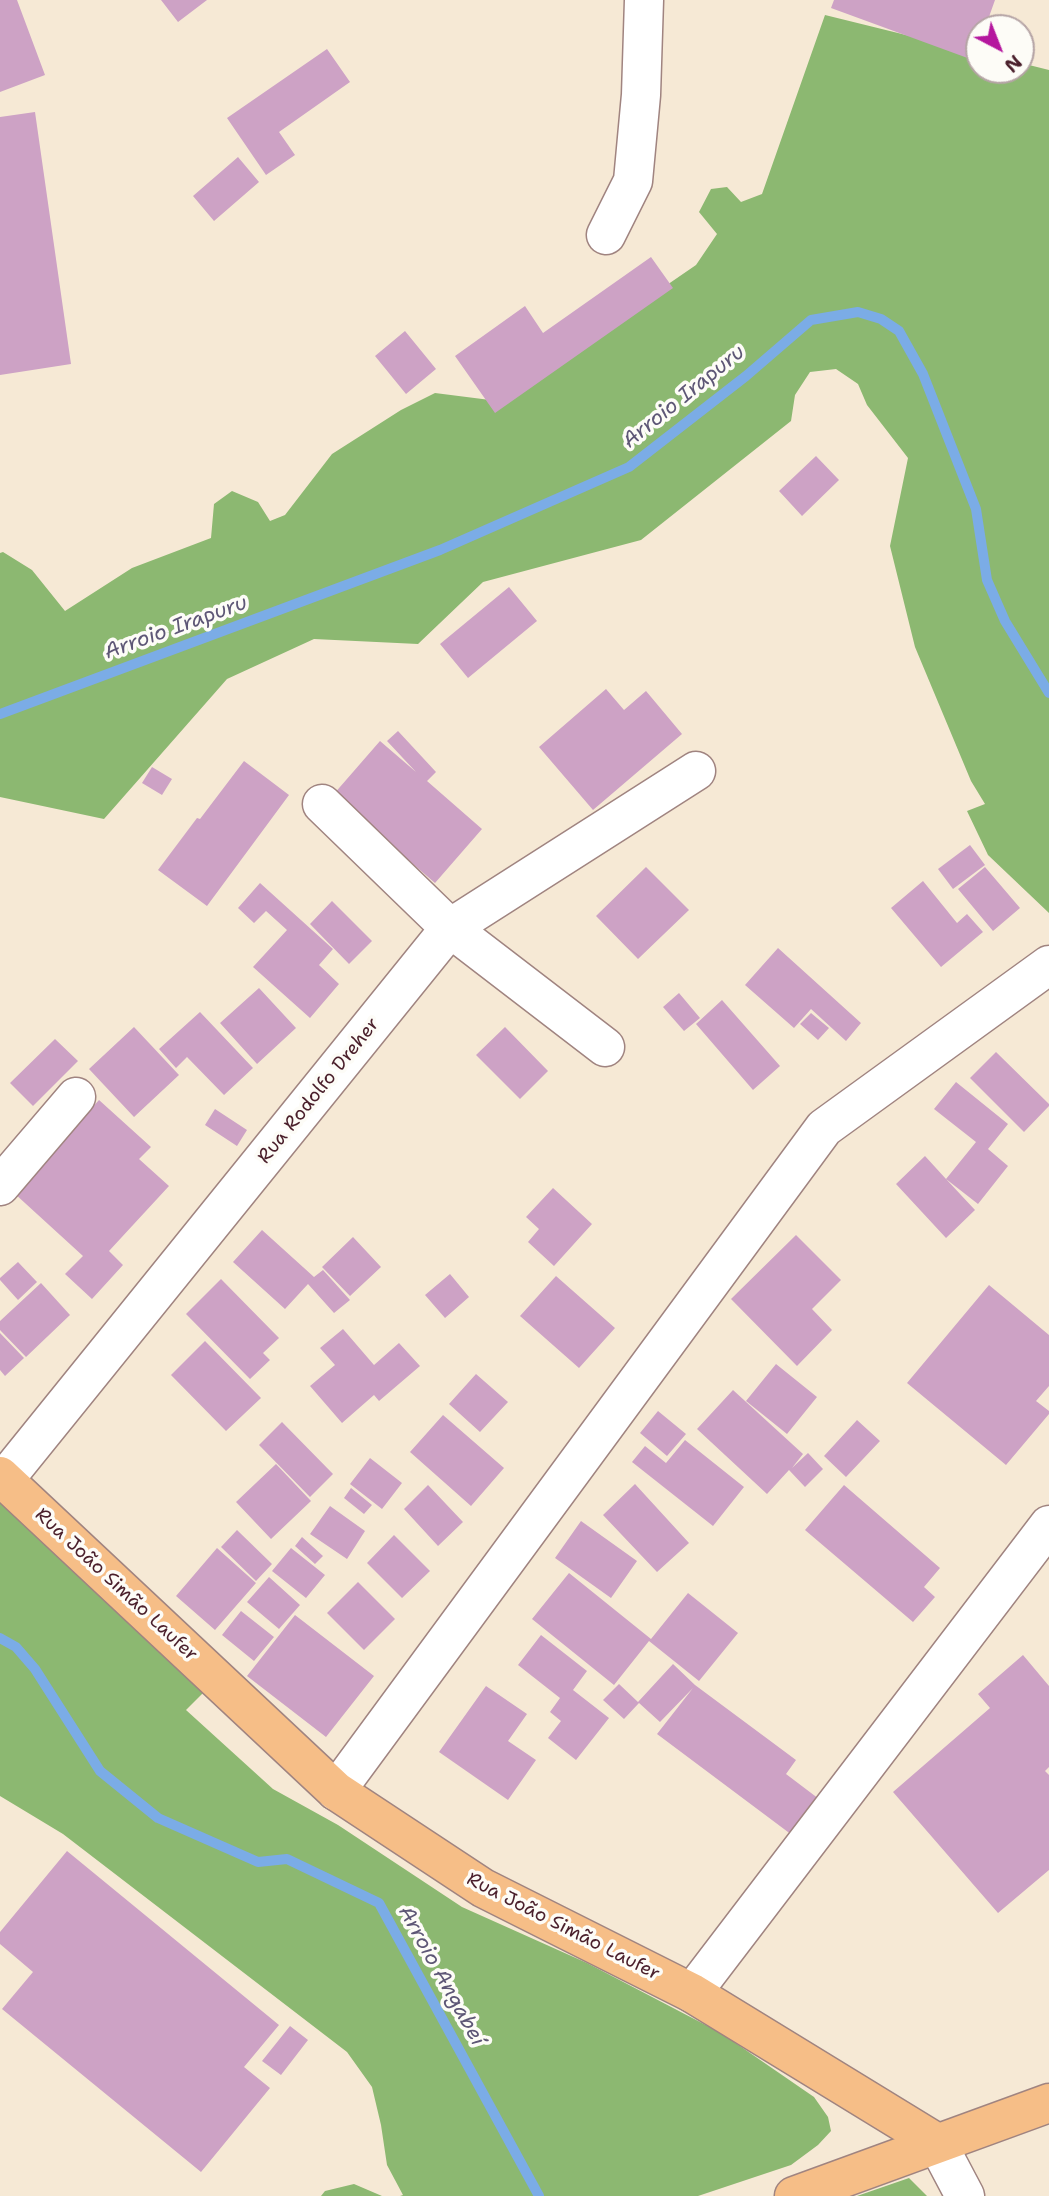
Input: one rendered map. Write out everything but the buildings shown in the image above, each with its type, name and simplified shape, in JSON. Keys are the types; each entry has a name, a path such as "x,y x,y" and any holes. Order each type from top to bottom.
{"main road":[{"name":"Rua João Simão Laufer","path":"2,1478 336,1791 483,1888 692,1993 937,2143"},
{"path":"794,2196 1049,2104"}],"street":[{"path":"606,235 633,181 641,95 644,0"},
{"name":"Rua Rodolfo Dreher","path":"2,1478 450,928 696,771"},
{"path":"322,804 450,928 605,1047"},
{"path":"336,1791 824,1128 1049,965"},
{"path":"0,1186 76,1097"},
{"path":"692,1993 1049,1525"},
{"path":"937,2143 965,2196"}],"green space":[{"path":"825,15 965,50 965,84 1035,84 1035,66 1049,70 1049,913 988,855 967,811 985,804 971,781 915,647 890,546 908,458 867,405 858,384 836,369 810,372 795,395 791,421 641,540 483,582 418,644 314,639 227,679 104,819 0,797 0,553 3,552 32,570 65,611 132,568 211,538 214,504 232,491 258,502 270,521 285,515 332,454 401,410 435,393 498,401 696,265 717,234 699,212 711,189 727,187 741,202 762,194"},
{"path":"0,1503 203,1693 186,1710 273,1789 338,1825 462,1907 587,1963 721,2033 814,2097 828,2117 831,2131 818,2145 791,2165 698,2196 400,2196 403,2195 387,2165 372,2087 347,2052 63,1834 0,1796"},
{"path":"909,2178 927,2196 857,2196"},
{"path":"354,2184 382,2196 321,2196 325,2191"}],"waterway":[{"name":"Arroio Irapuru","path":"0,714 440,550 629,467 746,376 811,320 858,312 881,319 899,331 923,374 976,509 987,580 1005,621 1049,693"},
{"name":"Arroio Angabeí","path":"0,1638 16,1647 35,1669 100,1771 158,1818 258,1862 287,1859 379,1903 539,2196"}]}
